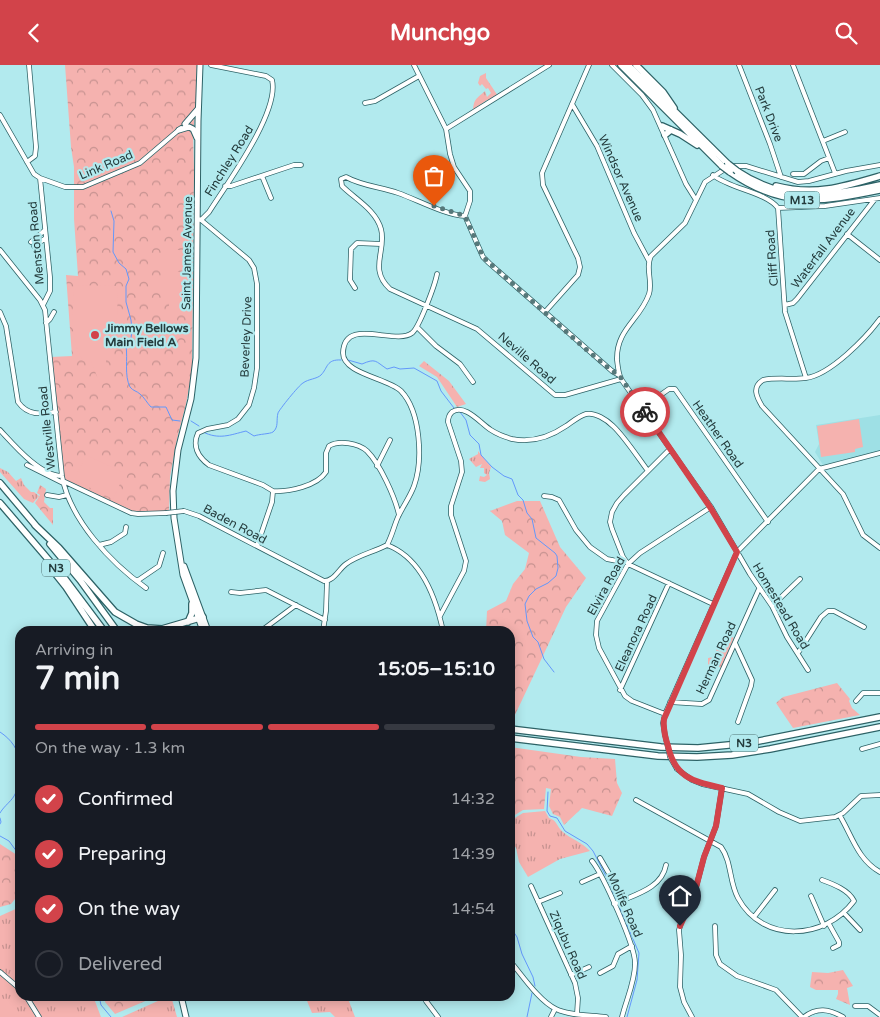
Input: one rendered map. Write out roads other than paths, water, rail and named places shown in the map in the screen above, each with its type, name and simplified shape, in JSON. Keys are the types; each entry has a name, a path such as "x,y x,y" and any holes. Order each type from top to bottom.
{"highway":[{"name":"M13","path":"622,65 704,148 746,182 767,192 790,198 814,201 880,190"},
{"name":"M13","path":"628,65 725,165"},
{"path":"636,65 663,92 679,116"},
{"path":"662,127 704,148"},
{"path":"665,135 671,130"},
{"name":"M13","path":"734,172 770,188 804,196 830,195 880,185"},
{"path":"743,175 777,187 812,191 835,189 880,176"},
{"path":"767,192 791,201 833,205"},
{"name":"N3","path":"0,483 80,580 113,626"},
{"name":"N3","path":"0,503 79,597 100,626"},
{"path":"35,525 59,548 115,611 122,617 142,626"},
{"path":"34,543 92,626"},
{"path":"188,621 192,613 192,604"},
{"path":"172,626 200,618"},
{"name":"N3","path":"515,730 661,747 698,748 732,745 880,717"},
{"name":"N3","path":"515,739 606,751 658,756 697,757 732,755 880,727"}],"main road":[{"name":"Saint James Avenue","path":"200,65 196,358 194,380 178,450 173,491 174,519 185,584 192,604 205,626"},
{"path":"185,124 198,109"},
{"path":"179,130 189,127 193,129 198,138"},
{"name":"Saint James Avenue","path":"182,559 202,626"},
{"path":"182,1001 186,1017"}],"street":[{"path":"27,162 34,156 36,147 28,65"},
{"name":"Finchley Road","path":"199,219 209,212 261,129 273,87 272,80 266,76 211,65"},
{"path":"414,65 446,129 452,161 471,193 465,216 398,193 356,183 346,177 343,177 340,181 342,186 374,214 377,219 381,229 378,264 384,282 396,293 426,306"},
{"path":"446,129 549,65"},
{"path":"545,312 574,280 580,267 578,258 545,189 542,178 551,150 590,65"},
{"path":"612,65 647,100 662,127 686,184 696,200"},
{"name":"Park Drive","path":"739,65 781,177"},
{"path":"793,65 835,173"},
{"path":"365,103 373,102 419,75"},
{"path":"392,91 392,97"},
{"name":"Windsor Avenue","path":"572,103 597,146 648,261"},
{"path":"0,115 34,174 40,178"},
{"path":"185,124 198,121"},
{"name":"Link Road","path":"40,178 66,187 83,187 140,163 185,124"},
{"path":"823,141 845,132"},
{"path":"794,173 804,174 821,161 829,158"},
{"path":"225,186 231,186 294,165 301,165"},
{"path":"620,377 617,354 619,341 649,294 648,261 685,223 705,181 728,167 738,165 801,182 835,173 880,165"},
{"path":"774,175 779,170"},
{"path":"262,175 271,198"},
{"path":"713,175 726,183 772,202 778,208 833,205 877,199"},
{"name":"Menston Road","path":"40,178 50,287 49,295 43,305"},
{"name":"Waterfall Avenue","path":"785,305 792,304 797,299 877,199"},
{"name":"Cliff Road","path":"778,208 786,312 806,378"},
{"name":"Homestead Road","path":"465,216 483,257 620,377 710,507 759,589 772,606 790,644 808,670"},
{"name":"Beverley Drive","path":"199,219 249,260 254,268 258,284 256,379 251,399 246,409 232,423 201,431 196,439 196,449 202,459 209,465 267,486 273,491"},
{"path":"45,230 32,244 46,238"},
{"path":"847,235 880,260"},
{"path":"355,288 350,280 351,249 357,243 381,244"},
{"name":"Westville Road","path":"0,250 43,305 63,480 67,495 78,517 99,545 146,588"},
{"path":"324,626 327,581 347,563 387,545 414,484 419,464 417,436 412,409 402,393 392,384 354,369 344,357 343,351 347,341 357,335 368,333 404,336 412,333 417,327 436,283 437,274"},
{"name":"Neville Road","path":"426,306 476,329 555,395 565,395 620,377"},
{"path":"0,312 6,326 18,402 21,407 31,413 56,412"},
{"path":"46,323 54,312"},
{"path":"880,319 834,365 806,378 763,380 757,385 756,393 762,405 846,497 863,535 880,549"},
{"path":"874,326 880,331"},
{"path":"417,327 442,351 460,364 473,382"},
{"name":"Heather Road","path":"642,408 669,389 675,389 768,521"},
{"path":"440,617 464,571 466,561 451,515 451,506 462,472 461,461 448,422 448,418 453,412 458,410 465,411 495,432 511,439 523,440 539,439 548,436 581,416 594,415 614,427 648,471"},
{"path":"0,430 38,466 63,480"},
{"path":"377,466 390,440"},
{"path":"257,546 272,502 273,491 290,489 320,479 326,473 327,450 334,443 350,444 362,448 369,454 389,489 399,515"},
{"path":"670,449 617,503 612,512 610,522 628,564 713,604"},
{"path":"880,453 819,469 737,552 670,702 663,723 670,757 677,769 692,780 748,794 795,819 821,819 840,816 861,797 880,795"},
{"path":"812,476 813,461"},
{"path":"28,465 63,480"},
{"path":"827,477 830,467"},
{"name":"Baden Road","path":"63,480 131,513 184,511 199,516 318,579 327,581"},
{"path":"47,495 59,497 67,495"},
{"path":"544,496 559,500 581,538 590,547 607,559 625,560"},
{"name":"Elvira Road","path":"620,690 600,648 596,635 596,626 602,611 628,564 640,553 710,507"},
{"path":"99,545 111,542 125,533 126,527"},
{"path":"387,545 401,553 420,571 435,601 442,626"},
{"path":"137,581 159,566 163,553"},
{"path":"772,606 800,579"},
{"name":"Eleanora Road","path":"620,690 669,583"},
{"name":"Herman Road","path":"670,702 699,704 707,702 759,589"},
{"path":"231,592 240,593 266,590 325,620"},
{"path":"435,601 447,602"},
{"path":"269,626 296,605"},
{"path":"798,653 821,617 828,611 834,611 864,627"},
{"path":"735,643 752,680 738,722"},
{"path":"620,690 628,698 665,714"},
{"path":"856,701 864,693 880,693"},
{"path":"862,749 880,744"},
{"path":"692,1017 684,1002 680,987 682,955 679,930 683,916 694,895 699,873 716,826 722,788"},
{"path":"636,800 710,839 723,849 736,894 742,904 763,924 783,931 808,931 824,926 844,913 854,901 853,898 841,889 822,880"},
{"path":"840,816 861,856 869,865 880,872"},
{"path":"600,858 611,877 617,903 657,883 665,871 666,865"},
{"name":"Molife Road","path":"592,861 617,903 632,946 635,969 622,1017"},
{"path":"582,882 600,874"},
{"name":"Ziqubu Road","path":"531,886 577,991 577,1014"},
{"path":"754,917 775,890"},
{"path":"538,902 560,893"},
{"path":"811,896 824,926"},
{"path":"844,913 860,930"},
{"path":"829,923 840,943 833,948"},
{"path":"715,926 716,955 720,964 737,976 776,990 803,1017 820,1010 829,1011 843,1017"},
{"path":"600,973 613,966 618,954 632,946"},
{"path":"515,967 545,1002 555,1009 577,1014 606,1017"},
{"path":"571,975 589,967"},
{"path":"0,972 15,985"},
{"path":"29,1001 39,1017"},
{"path":"426,1001 438,1017"},
{"path":"855,1006 868,1006 880,1016"},
{"path":"551,1017 555,1009"}],"waterway":[{"path":"111,211 114,221 113,252 119,263 126,269 129,279 126,286 126,302 132,330 131,338 126,346 128,382 130,387 139,393 151,407 166,407 172,420 180,421"},
{"path":"203,432 214,436 246,431 254,436 273,432 277,426 278,413 298,388 305,382 321,375 330,362 341,360"},
{"path":"348,360 362,364 375,361 387,369 394,367 400,369 414,368 437,381 441,391 454,408"},
{"path":"460,412 466,420 470,435 479,444 481,455 492,467 504,476 512,479 518,495 523,500 527,513 532,519 536,538 557,556 558,568 556,576 548,583 536,589 529,596 525,604 527,621 533,637 538,642 544,659 554,672"},
{"path":"191,421 199,426"},
{"path":"0,732 15,747"},
{"path":"548,792 547,811 550,816 557,818 565,831 587,844 593,851 616,900"},
{"path":"0,813 15,795"},
{"path":"0,818 0,824"},
{"path":"0,836 9,841 15,849"},
{"path":"618,904 639,953 637,980 627,1017"},
{"path":"515,934 535,986"},
{"path":"527,1017 532,993"},
{"path":"100,1001 101,1005 111,1017"}],"place":[{"name":"Jimmy Bellows Main Field A","path":"95,335"}]}
